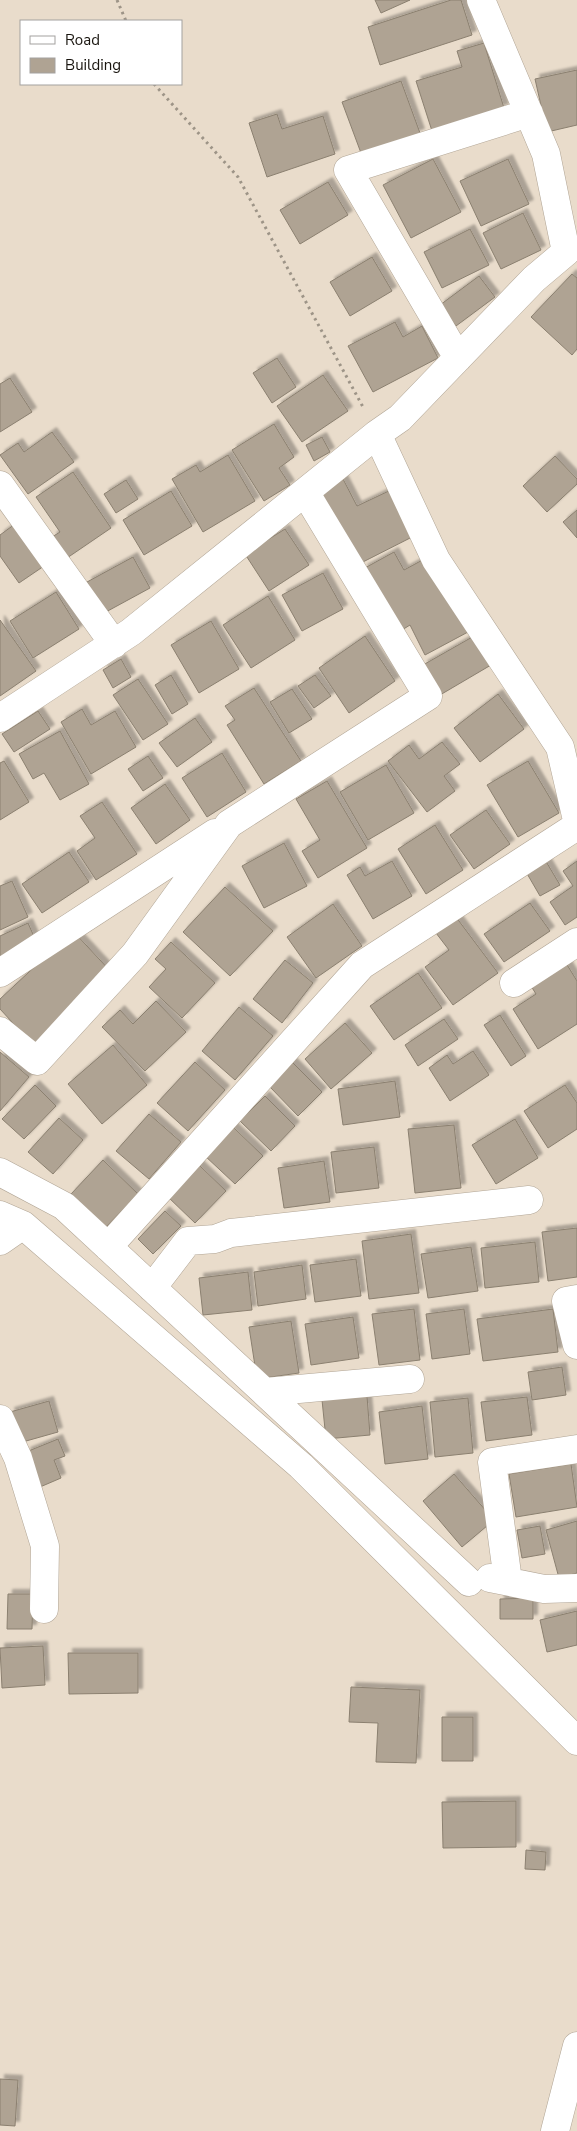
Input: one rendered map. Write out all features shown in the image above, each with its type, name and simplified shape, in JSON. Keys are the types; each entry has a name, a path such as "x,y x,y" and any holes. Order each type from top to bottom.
{"street":[{"path":"0,718 139,626 377,434 400,418 534,279 566,252 546,154 481,0"},
{"path":"458,358 348,170 529,113"},
{"path":"377,434 436,560 560,747 577,820"},
{"path":"0,485 114,644"},
{"path":"0,973 428,696 305,492"},
{"path":"0,1031 38,1062 135,954 229,824"},
{"path":"108,1247 362,965 577,826"},
{"path":"514,983 577,942"},
{"path":"0,1172 64,1206 469,1582"},
{"path":"152,1288 188,1241 215,1239 231,1233 529,1200"},
{"path":"0,1241 11,1220 301,1466 577,1741"},
{"path":"577,1300 566,1301 577,1345"},
{"path":"265,1392 410,1379"},
{"path":"0,1419 18,1458 45,1546 44,1609"},
{"path":"508,1581 492,1462 577,1449"},
{"path":"435,1600 480,1576 544,1589 577,1588"},
{"path":"555,2131 577,2046"}],"path":[{"path":"117,0 126,20"},
{"path":"155,85 238,178 317,320 377,434"}],"building":[{"path":"375,0 410,0 381,13"},
{"path":"451,0 461,0 472,35 380,65 368,27"},
{"path":"484,43 504,108 432,131 416,81 462,67 457,51"},
{"path":"577,70 577,125 547,132 535,79"},
{"path":"401,81 420,133 361,153 342,102"},
{"path":"277,114 282,129 323,116 335,154 267,177 249,123"},
{"path":"433,159 461,212 411,238 383,185"},
{"path":"508,159 529,204 481,226 460,181"},
{"path":"328,182 348,215 300,244 280,210"},
{"path":"523,213 541,250 501,269 483,233"},
{"path":"470,229 489,265 442,288 424,252"},
{"path":"372,257 392,291 350,316 330,282"},
{"path":"572,274 577,278 577,349 572,355 531,317"},
{"path":"479,276 495,297 456,326 440,305"},
{"path":"395,322 403,337 422,326 438,358 373,392 348,346"},
{"path":"277,358 296,387 272,403 253,373"},
{"path":"323,375 348,411 302,442 277,406"},
{"path":"10,378 32,412 0,432 0,384"},
{"path":"274,424 294,457 279,468 290,485 264,501 232,450"},
{"path":"52,432 74,462 28,494 0,455 18,443 24,452"},
{"path":"322,437 330,452 314,461 306,445"},
{"path":"228,455 255,501 203,532 172,479 196,465 200,472"},
{"path":"555,456 577,479 577,484 547,512 523,486"},
{"path":"73,472 111,528 67,558 52,537 60,532 36,497"},
{"path":"343,479 357,506 393,489 416,535 355,566 318,492"},
{"path":"126,480 138,499 116,513 104,494"},
{"path":"171,491 192,526 144,555 123,520"},
{"path":"577,510 577,538 563,522"},
{"path":"15,524 44,566 19,583 0,556 0,535"},
{"path":"285,529 309,565 269,591 245,554"},
{"path":"394,552 404,570 428,557 468,632 425,655 410,625 397,633 363,569"},
{"path":"133,557 150,588 104,613 87,582"},
{"path":"323,573 343,609 302,631 282,595"},
{"path":"56,592 79,629 33,658 10,621"},
{"path":"268,596 295,640 251,668 223,625"},
{"path":"0,620 36,671 0,696"},
{"path":"211,621 239,669 199,693 171,645"},
{"path":"365,636 395,681 349,713 319,668"},
{"path":"474,636 491,665 440,695 423,665"},
{"path":"121,659 131,677 113,688 103,670"},
{"path":"171,675 188,704 172,714 155,685"},
{"path":"315,675 331,696 314,708 298,686"},
{"path":"138,679 168,724 143,740 113,695"},
{"path":"254,688 301,761 264,784 227,725 235,720 225,706"},
{"path":"292,689 312,719 289,733 270,702"},
{"path":"498,694 524,729 480,762 454,728"},
{"path":"82,709 91,725 115,711 136,747 91,774 61,722"},
{"path":"38,711 50,729 14,752 2,734"},
{"path":"195,718 212,742 177,767 159,743"},
{"path":"60,731 89,784 60,800 44,773 33,779 19,754"},
{"path":"442,742 460,764 444,776 455,791 427,812 388,761 409,745 419,759"},
{"path":"222,753 246,792 207,817 182,778"},
{"path":"148,756 163,778 143,791 128,769"},
{"path":"4,761 29,802 0,820 0,763"},
{"path":"528,761 559,813 518,837 487,785"},
{"path":"386,765 414,813 368,840 340,792"},
{"path":"327,781 367,848 318,878 302,851 320,840 296,799"},
{"path":"165,784 190,820 156,844 131,808"},
{"path":"102,802 137,854 96,880 77,851 95,838 80,816"},
{"path":"486,810 510,844 474,869 450,835"},
{"path":"435,825 463,870 426,894 398,849"},
{"path":"284,843 307,886 264,908 242,866"},
{"path":"69,852 89,882 42,913 22,884"},
{"path":"541,853 560,885 540,896 522,865"},
{"path":"392,861 412,896 373,919 347,875 360,867 365,876"},
{"path":"577,861 577,917 565,925 550,902 573,886 563,871"},
{"path":"12,881 28,917 0,930 0,886"},
{"path":"225,887 273,931 230,976 183,932"},
{"path":"530,903 550,931 504,962 484,934"},
{"path":"333,904 362,946 316,978 287,937"},
{"path":"456,917 498,973 453,1005 425,967 449,950 436,933"},
{"path":"28,923 36,941 0,958 0,936"},
{"path":"73,931 113,974 35,1047 0,1009 0,999"},
{"path":"171,942 215,983 182,1018 149,987 166,969 155,959"},
{"path":"285,960 313,983 282,1023 253,999"},
{"path":"566,963 577,981 577,1024 538,1049 513,1009 536,994 531,986"},
{"path":"418,973 442,1008 394,1040 370,1006"},
{"path":"156,1001 186,1032 145,1071 102,1027 120,1010 133,1024"},
{"path":"239,1007 273,1036 235,1080 202,1051"},
{"path":"500,1015 526,1056 511,1066 484,1025"},
{"path":"444,1019 458,1039 418,1066 405,1045"},
{"path":"345,1023 372,1053 331,1089 305,1059"},
{"path":"113,1045 147,1085 102,1124 68,1084"},
{"path":"473,1051 489,1075 450,1101 429,1068 447,1055 453,1064"},
{"path":"0,1052 29,1077 0,1111"},
{"path":"195,1062 225,1090 188,1131 157,1103"},
{"path":"292,1062 322,1092 298,1116 269,1086"},
{"path":"395,1081 400,1117 343,1125 338,1089"},
{"path":"35,1085 56,1106 24,1139 2,1119"},
{"path":"565,1085 577,1103 577,1129 548,1148 524,1111"},
{"path":"265,1096 295,1126 271,1151 240,1121"},
{"path":"149,1114 181,1142 149,1179 116,1151"},
{"path":"59,1118 83,1140 53,1174 28,1152"},
{"path":"515,1119 538,1158 496,1184 472,1145"},
{"path":"454,1125 461,1188 415,1193 408,1129"},
{"path":"232,1126 263,1156 235,1184 204,1155"},
{"path":"374,1147 379,1188 336,1193 331,1152"},
{"path":"103,1160 138,1194 106,1227 71,1194"},
{"path":"324,1161 330,1202 284,1208 278,1168"},
{"path":"198,1164 226,1191 195,1223 167,1196"},
{"path":"165,1211 181,1226 153,1254 138,1239"},
{"path":"577,1228 577,1277 548,1281 542,1232"},
{"path":"411,1234 419,1293 369,1299 362,1241"},
{"path":"535,1242 539,1282 485,1288 481,1248"},
{"path":"471,1247 478,1291 428,1298 421,1254"},
{"path":"356,1259 361,1296 315,1302 310,1265"},
{"path":"302,1265 306,1299 258,1306 254,1272"},
{"path":"248,1272 252,1310 203,1315 199,1278"},
{"path":"414,1309 420,1360 379,1365 372,1314"},
{"path":"464,1309 470,1354 432,1359 426,1314"},
{"path":"553,1309 558,1352 483,1361 477,1319"},
{"path":"353,1317 359,1358 311,1365 305,1324"},
{"path":"291,1321 299,1373 257,1379 249,1327"},
{"path":"562,1367 566,1395 532,1400 528,1372"},
{"path":"367,1396 370,1435 326,1439 322,1400"},
{"path":"527,1397 532,1435 486,1441 481,1402"},
{"path":"468,1398 473,1453 435,1457 430,1402"},
{"path":"49,1401 58,1432 19,1443 10,1412"},
{"path":"422,1406 428,1459 385,1464 379,1412"},
{"path":"58,1439 65,1456 54,1460 61,1478 40,1487 26,1452"},
{"path":"571,1464 577,1507 516,1517 509,1474"},
{"path":"454,1474 494,1520 462,1547 423,1501"},
{"path":"577,1521 577,1573 559,1578 546,1530"},
{"path":"540,1526 545,1554 522,1558 517,1530"},
{"path":"8,1594 33,1594 32,1629 7,1629"},
{"path":"533,1598 533,1619 500,1619 500,1599"},
{"path":"577,1611 577,1645 547,1652 540,1620"},
{"path":"43,1646 45,1685 2,1688 0,1648"},
{"path":"68,1653 138,1653 138,1693 69,1694"},
{"path":"351,1687 420,1690 416,1763 376,1762 378,1723 349,1722"},
{"path":"442,1717 473,1717 473,1761 442,1761"},
{"path":"516,1801 516,1847 443,1848 442,1802"},
{"path":"526,1850 546,1852 545,1870 525,1869"},
{"path":"0,2079 18,2080 15,2126 0,2125"}]}
